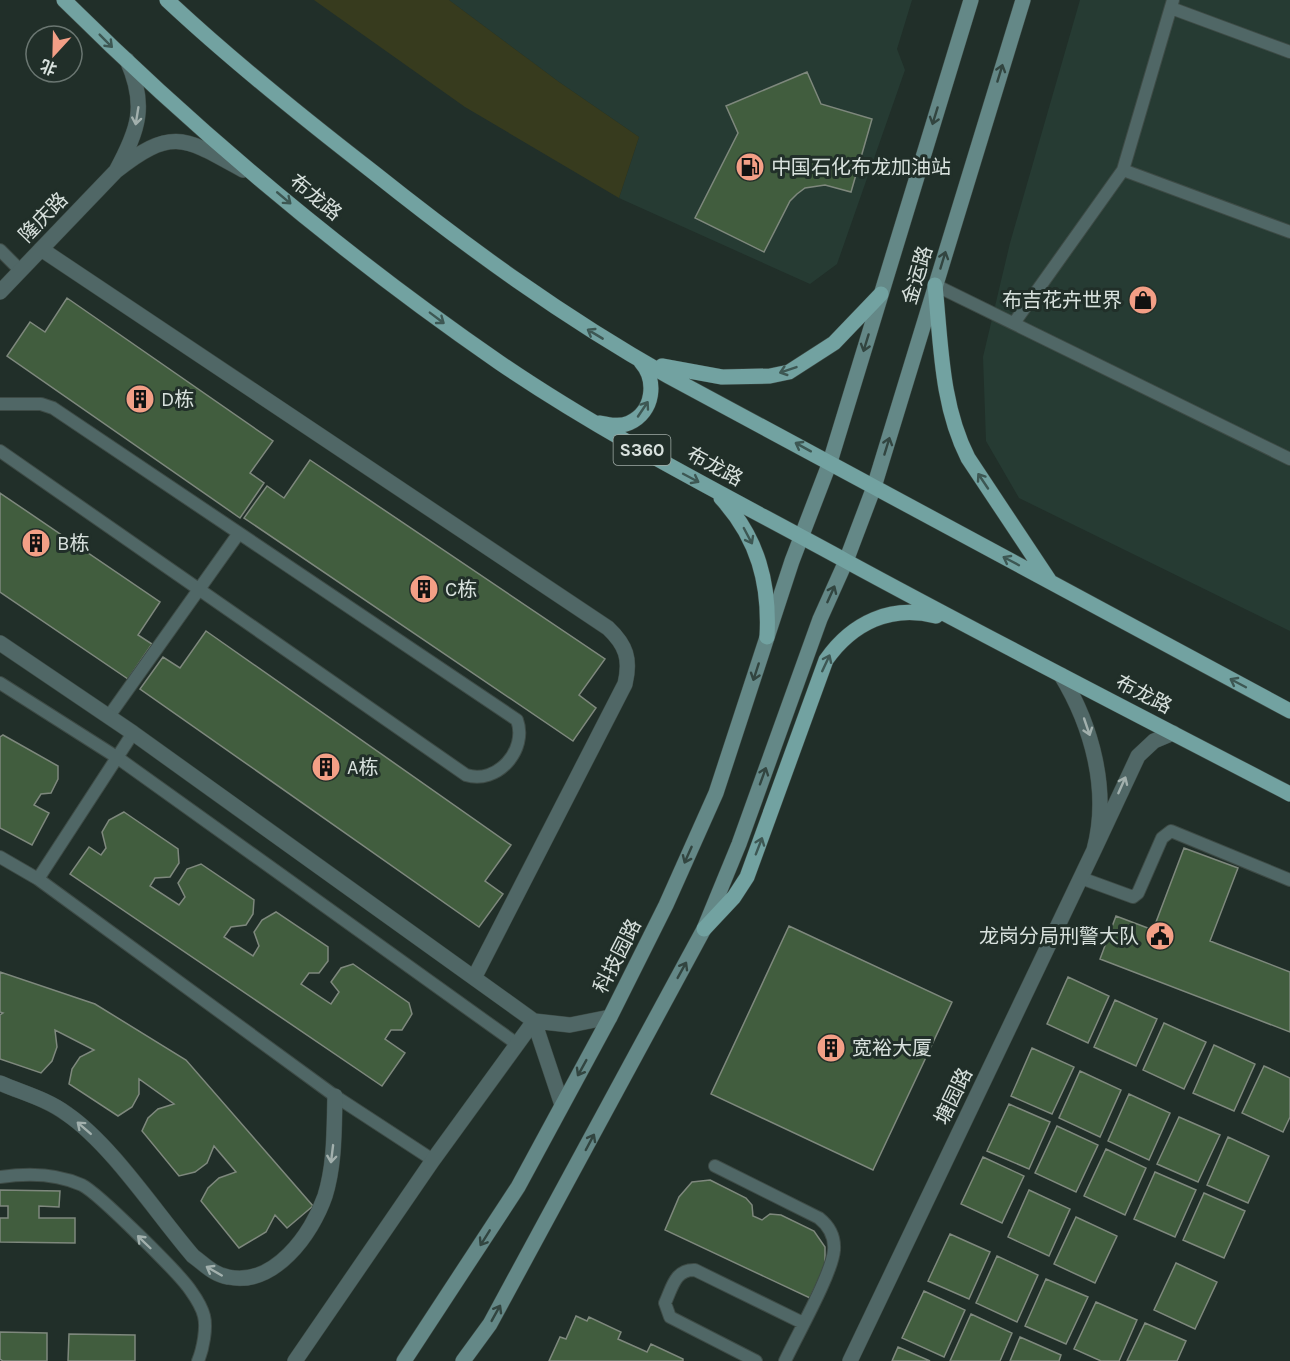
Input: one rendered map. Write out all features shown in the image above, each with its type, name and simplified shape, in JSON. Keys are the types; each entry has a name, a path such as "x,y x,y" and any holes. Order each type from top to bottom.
{"main road":[{"name":"布龙路","path":"64,0 175,107 439,319 501,364 594,422 801,537 1290,794"},
{"path":"167,0 292,109 445,229 543,300 634,357 1290,711"},
{"name":"金运路","path":"801,537 830,462 971,0"},
{"name":"金运路","path":"846,561 874,486 1023,0"},
{"path":"936,285 946,390 957,437 968,458 1050,582"},
{"path":"634,357 670,368 722,377 770,376 789,372 834,343 881,294"},
{"path":"594,422 617,426 628,424 642,412 651,394 652,384 650,375 634,357"},
{"path":"713,489 747,532 758,557 766,583 769,610 767,637"},
{"name":"科技园路","path":"404,1361 518,1186 610,1017 666,905 716,793 801,537"},
{"path":"463,1361 490,1324 704,929 739,844 820,619 846,561"},
{"path":"704,929 734,897 747,876 826,660 835,648 857,627 886,615 917,611 962,623"}],"street":[{"name":"隆庆路","path":"116,171 136,128 140,102 139,90 127,60"},
{"name":"隆庆路","path":"0,292 116,171 152,146 173,141 197,145 262,179"},
{"path":"41,249 608,628 627,650 629,668 625,684 474,978"},
{"path":"0,643 109,716 534,1021 570,1025 610,1017"},
{"name":"塘园路","path":"1061,675 1077,702 1095,759 1100,816 1094,850"},
{"name":"塘园路","path":"849,1361 1138,756 1154,741 1173,733"},
{"path":"295,1361 433,1160 534,1021"},
{"path":"534,1021 562,1105"},
{"path":"0,1083 46,1101 68,1114 91,1134 193,1256 210,1270 225,1277 240,1279 257,1276 277,1265 295,1248 312,1223 325,1196 331,1164 335,1096"}],"lane":[{"path":"1014,323 1123,170 1172,4 1290,52"},
{"path":"1123,170 1290,232"},
{"path":"0,250 20,270"},
{"path":"936,285 1290,459"},
{"path":"0,404 41,404 53,408 517,720 521,732 519,742 500,771 478,779 466,775 0,451"},
{"path":"109,716 239,533"},
{"path":"0,683 118,758 517,1044"},
{"path":"38,879 133,733"},
{"path":"1081,878 1133,897 1138,893 1162,838 1171,831 1290,880"},
{"path":"0,857 38,879 335,1096 433,1160"},
{"path":"716,1166 827,1224 835,1247 832,1262 785,1361"},
{"path":"0,1177 24,1173 64,1179 84,1186 119,1218 191,1290 204,1316 204,1335 198,1361"},
{"path":"756,1361 670,1317 664,1303 678,1274 686,1269 694,1270 803,1323"}],"shaded area":[{"name":"中国石化布龙加油站","path":"449,0 912,0 897,49 905,70 837,264 810,284 619,198 639,137 559,82"},
{"name":"布吉花卉世界","path":"1080,0 1290,0 1290,631 1019,498 986,441 983,357 1010,243"}],"green space":[{"path":"314,0 449,0 559,82 639,137 619,198 465,107"}],"building":[{"path":"807,72 821,104 872,119 851,192 825,185 805,188 790,201 764,252 695,218 738,133 726,106"},
{"name":"D栋","path":"67,298 273,441 250,473 264,483 240,518 7,356 30,322 45,332"},
{"name":"C栋","path":"310,460 605,659 579,695 596,708 573,741 244,518 267,486 284,498"},
{"name":"B栋","path":"0,493 160,602 138,635 152,644 128,679 0,592"},
{"name":"A栋","path":"206,631 511,845 485,881 503,894 479,927 140,689 163,657 180,668"},
{"path":"3,735 58,766 58,779 51,793 41,794 34,805 49,813 32,845 0,828 0,737"},
{"path":"124,812 178,849 179,863 170,877 155,878 150,886 179,905 185,897 178,883 187,869 201,864 254,900 253,914 246,925 231,927 224,937 253,956 259,946 254,932 262,920 276,912 328,947 328,961 319,973 309,973 301,984 331,1004 339,992 331,982 341,968 353,964 409,1003 412,1014 402,1030 391,1030 385,1039 405,1053 382,1086 70,874 89,847 101,855 106,848 102,832 109,820"},
{"name":"龙岗分局刑警大队","path":"1184,848 1238,868 1210,941 1290,972 1290,1032 1100,959 1116,916 1153,930"},
{"name":"宽裕大厦","path":"789,926 952,1002 873,1170 711,1094"},
{"path":"0,972 95,1004 186,1060 313,1206 287,1228 275,1215 266,1232 239,1248 201,1201 208,1188 219,1178 236,1172 214,1146 207,1163 195,1172 179,1176 142,1131 148,1118 158,1109 174,1104 139,1079 139,1094 132,1107 118,1116 69,1084 72,1069 80,1057 94,1050 55,1030 57,1047 52,1061 41,1073 0,1059 0,1015 3,1013 0,1012"},
{"path":"1068,977 1109,996 1088,1043 1047,1024"},
{"path":"1115,1000 1157,1019 1136,1066 1094,1047"},
{"path":"1164,1023 1206,1042 1184,1089 1143,1070"},
{"path":"1214,1045 1255,1064 1234,1111 1193,1093"},
{"path":"1032,1048 1074,1067 1052,1114 1011,1096"},
{"path":"1264,1066 1290,1078 1290,1117 1283,1132 1242,1113"},
{"path":"1080,1071 1121,1090 1100,1137 1059,1118"},
{"path":"1129,1094 1170,1113 1149,1160 1108,1141"},
{"path":"1009,1104 1050,1122 1029,1169 987,1151"},
{"path":"1179,1117 1220,1135 1198,1182 1157,1164"},
{"path":"1057,1126 1098,1145 1076,1192 1035,1173"},
{"path":"1228,1137 1269,1156 1248,1203 1207,1185"},
{"path":"1106,1149 1146,1168 1125,1215 1084,1196"},
{"path":"983,1157 1024,1176 1002,1223 961,1204"},
{"path":"1155,1172 1196,1190 1175,1237 1134,1219"},
{"path":"710,1180 746,1198 752,1205 753,1216 762,1220 770,1214 781,1215 814,1231 825,1247 825,1266 810,1298 665,1230 679,1197 692,1182"},
{"path":"0,1190 60,1191 59,1207 39,1206 39,1218 75,1218 75,1243 0,1242 0,1218 8,1218 8,1206 0,1206"},
{"path":"1029,1190 1070,1209 1049,1256 1008,1237"},
{"path":"1204,1193 1245,1211 1224,1258 1183,1240"},
{"path":"1076,1217 1117,1236 1095,1283 1054,1264"},
{"path":"950,1234 990,1252 969,1299 928,1281"},
{"path":"997,1256 1038,1275 1017,1322 976,1303"},
{"path":"1176,1263 1217,1282 1195,1329 1154,1310"},
{"path":"1046,1279 1088,1297 1066,1344 1025,1326"},
{"path":"924,1291 965,1310 944,1357 902,1338"},
{"path":"1096,1302 1137,1320 1119,1361 1101,1361 1074,1349"},
{"path":"971,1314 1012,1333 1000,1361 950,1361"},
{"path":"576,1316 587,1321 589,1317 621,1332 618,1339 647,1352 651,1344 683,1361 549,1361 560,1337 566,1339"},
{"path":"1145,1323 1186,1341 1177,1361 1127,1361"},
{"path":"0,1332 47,1333 47,1361 3,1361 0,1359"},
{"path":"69,1334 135,1335 135,1361 68,1361"},
{"path":"1020,1337 1061,1355 1059,1361 1010,1361"},
{"path":"898,1347 930,1361 892,1361"}],"place":[{"name":"中国石化布龙加油站","path":"750,167"},
{"name":"布吉花卉世界","path":"1143,300"},
{"name":"D栋","path":"140,399"},
{"name":"B栋","path":"36,543"},
{"name":"C栋","path":"424,589"},
{"name":"A栋","path":"326,767"},
{"name":"龙岗分局刑警大队","path":"1160,936"},
{"name":"宽裕大厦","path":"831,1048"}]}
